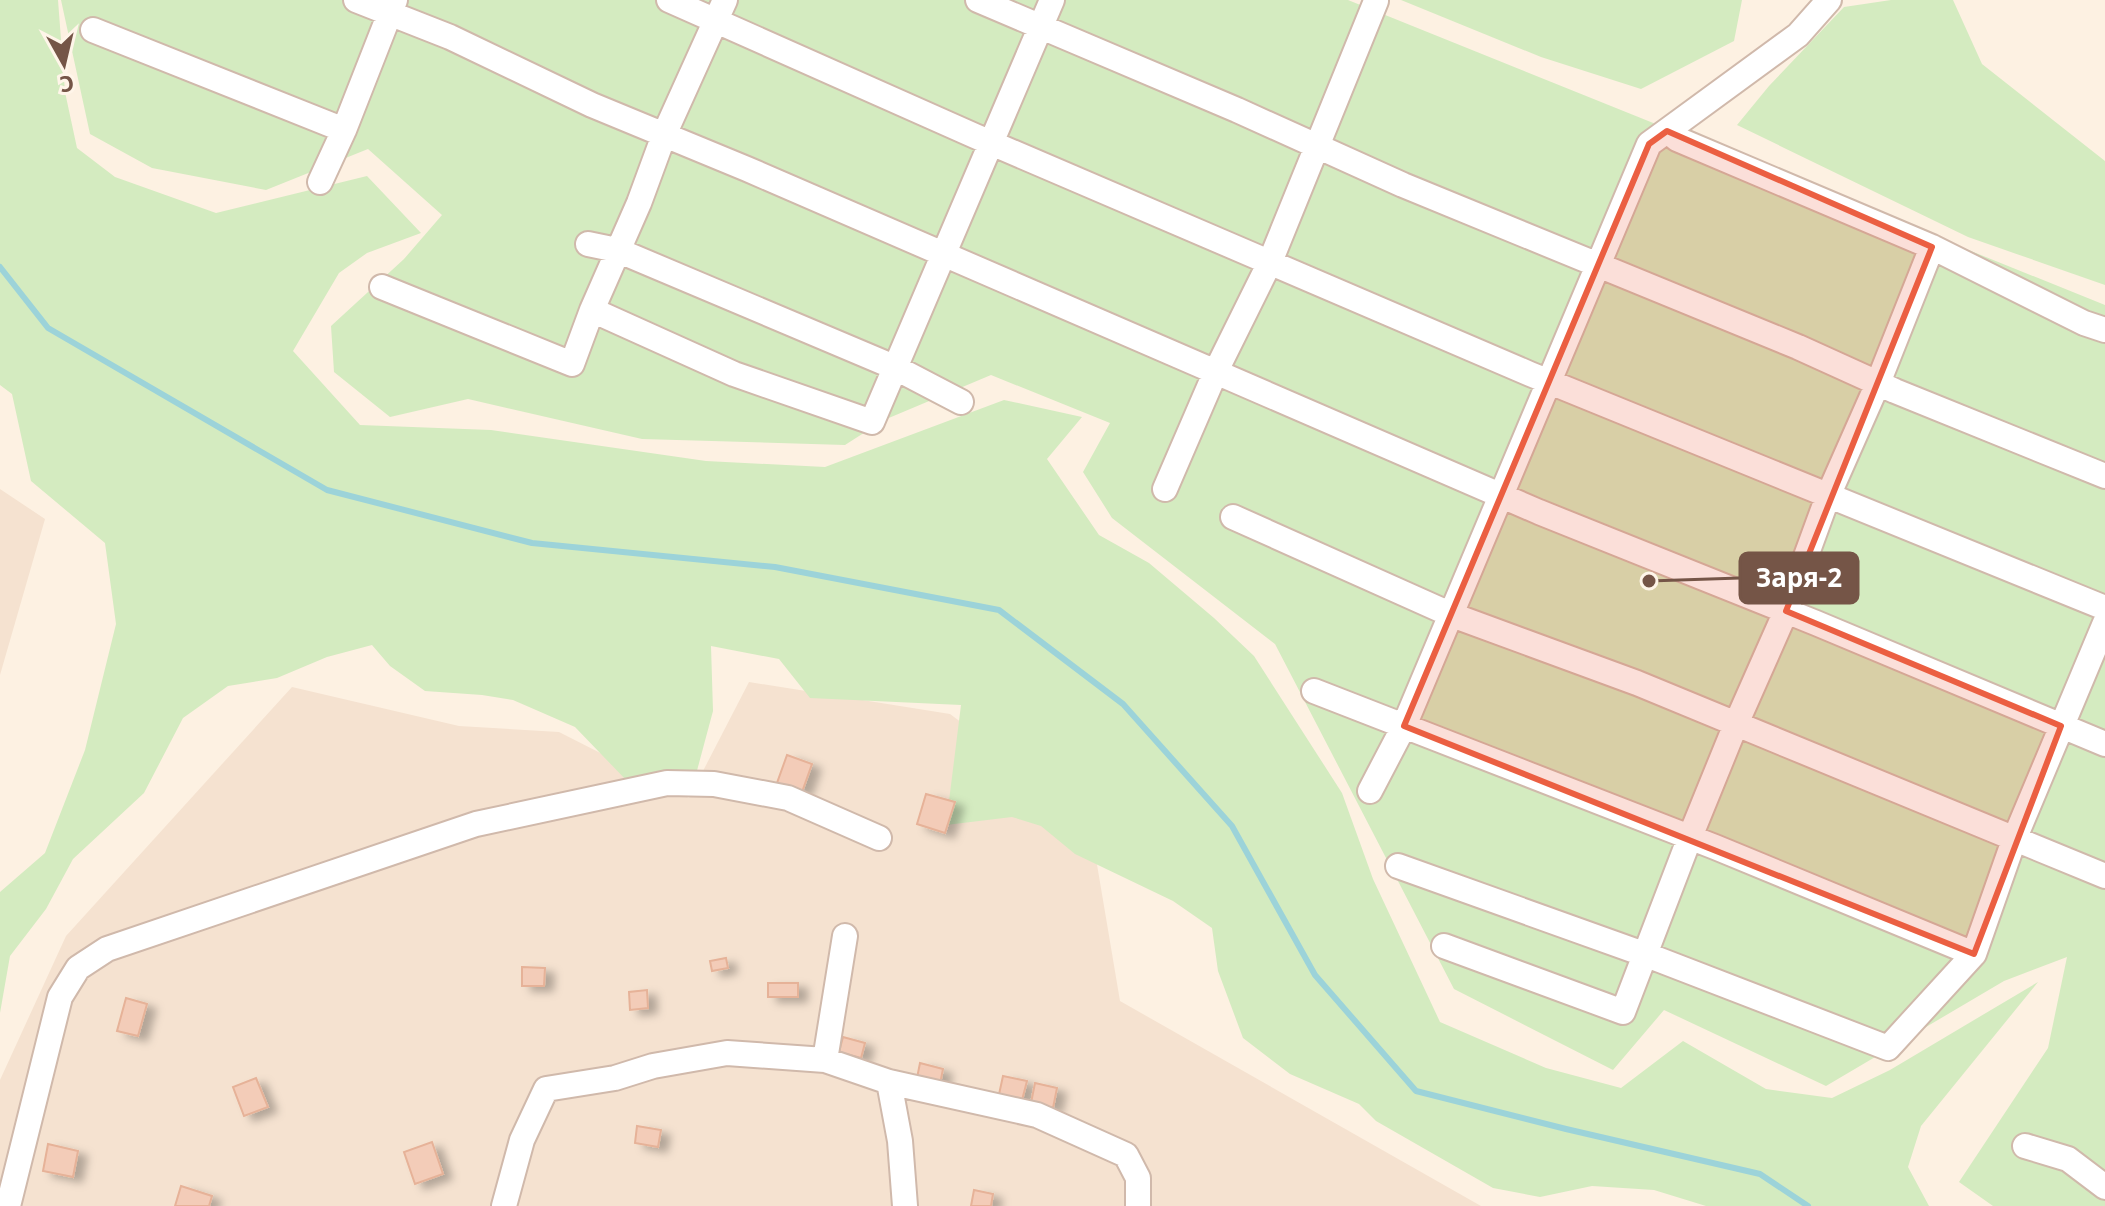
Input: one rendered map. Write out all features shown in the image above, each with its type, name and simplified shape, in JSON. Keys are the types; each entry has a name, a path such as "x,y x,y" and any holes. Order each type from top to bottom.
{"street":[{"path":"356,0 392,7 592,105 1502,496 2105,744"},
{"path":"669,0 721,10 990,143 1547,381 2105,608"},
{"path":"978,0 1403,185 2105,476"},
{"path":"592,310 734,374 872,422 1052,0"},
{"path":"1370,791 1404,726 1452,615 1547,381 1649,144 1798,35 1829,0"},
{"path":"1165,489 1216,371 1270,262 1376,1"},
{"path":"320,182 344,130 392,7"},
{"path":"382,287 572,364 664,135 721,10"},
{"path":"93,30 344,130"},
{"path":"1667,131 1677,139 1932,247 2084,323 2105,330"},
{"path":"588,244 617,250 894,367 961,402"},
{"path":"1444,946 1623,1012 1690,837 1786,611 1828,496 1878,383 1932,247"},
{"path":"1233,517 1452,615 1637,683 2105,876"},
{"path":"1398,866 1645,954 1888,1048 1974,954 2014,840 2105,623"},
{"path":"1314,691 1690,837 1974,954"},
{"path":"8,1206 60,997 78,968 107,949 476,824 667,783 714,784 788,798 879,838"},
{"path":"825,1060 845,936"},
{"path":"504,1206 522,1140 546,1089 615,1078 653,1066 727,1053 825,1060 889,1082 1037,1115 1126,1155 1138,1178 1138,1206"},
{"path":"889,1082 900,1141 905,1206"},
{"path":"2025,1146 2068,1159 2105,1187"}],"highlighted area":[{"path":"1667,131 1932,247 1786,611 2061,726 1974,954 1404,726 1649,144"}],"shaded area":[{"path":"0,489 45,519 0,675"},
{"path":"749,682 950,714 1089,817 1120,1001 1481,1206 0,1206 0,1080 66,936 292,687 459,726 559,732 689,798"}],"green space":[{"path":"0,0 58,0 65,92 77,148 115,177 216,213 367,176 421,233 367,253 339,273 293,351 360,425 491,430 706,461 825,467 1004,400 1082,417 1047,459 1099,535 1149,563 1254,656 1342,793 1373,879 1440,1022 1546,1068 1621,1088 1683,1041 1766,1089 1832,1098 1890,1070 2038,982 1921,1126 1908,1167 1929,1206 1706,1206 1654,1190 1592,1186 1540,1197 1493,1188 1376,1121 1359,1104 1290,1074 1243,1038 1218,971 1212,928 1173,901 1075,854 1041,826 1012,817 946,825 961,705 810,698 779,659 711,646 713,711 691,793 628,782 575,727 513,700 425,691 390,666 372,645 327,657 277,678 228,686 183,718 144,793 73,859 46,909 10,956 0,1013 0,892 45,853 85,750 116,624 105,543 31,481 12,394 0,385"},
{"path":"61,0 1348,0 2105,305 2105,1206 1993,1206 1959,1182 2048,1048 2067,957 2004,981 1826,1086 1664,1010 1613,1070 1454,989 1275,644 1112,518 1083,472 1110,423 991,375 884,420 845,445 642,439 468,399 390,417 334,372 331,326 404,259 442,215 368,149 266,190 152,168 90,134"},
{"path":"1401,0 1742,0 1734,41 1641,89 1541,57"},
{"path":"1891,0 1953,0 1982,64 2105,161 2105,285 1968,237 1737,125 1769,86 1844,7"}],"building":[{"path":"787,755 812,764 802,792 777,783"},
{"path":"926,794 955,802 945,833 917,824"},
{"path":"726,958 728,968 712,971 710,961"},
{"path":"522,967 545,968 544,986 522,986"},
{"path":"768,983 798,983 798,997 768,997"},
{"path":"647,990 648,1008 630,1010 629,992"},
{"path":"126,998 147,1004 138,1036 117,1031"},
{"path":"843,1037 865,1043 861,1058 839,1052"},
{"path":"920,1063 943,1069 940,1084 917,1078"},
{"path":"1003,1076 1027,1081 1021,1104 998,1099"},
{"path":"256,1078 268,1107 244,1116 233,1087"},
{"path":"1035,1083 1057,1088 1053,1108 1031,1103"},
{"path":"637,1126 661,1130 658,1147 635,1143"},
{"path":"432,1142 443,1174 415,1184 404,1152"},
{"path":"48,1144 78,1151 73,1177 43,1171"},
{"path":"181,1186 212,1196 209,1206 175,1206"},
{"path":"974,1190 993,1194 991,1206 971,1206"}],"waterway":[{"path":"0,267 48,328 327,490 532,543 775,567 999,610 1123,704 1232,826 1315,975 1416,1091 1760,1174 1808,1206"}],"place":[{"name":"Заря-2","path":"1649,581"}]}
